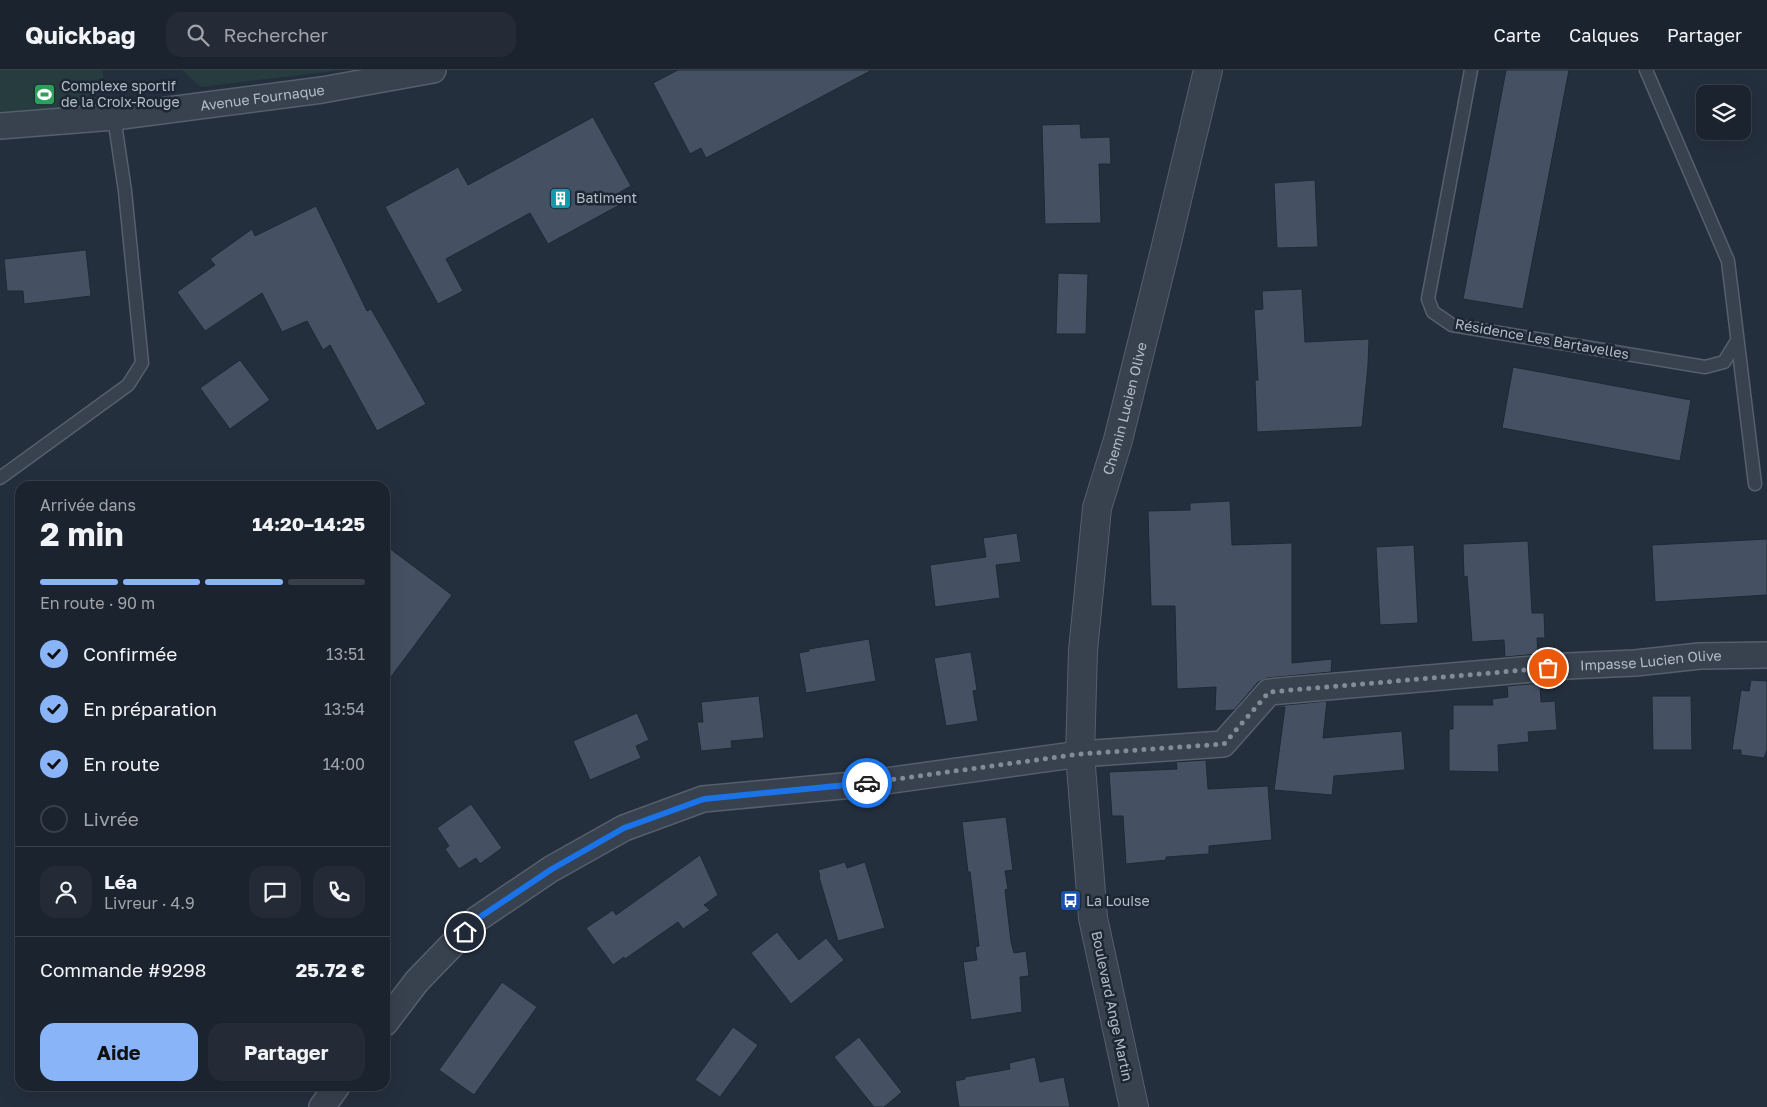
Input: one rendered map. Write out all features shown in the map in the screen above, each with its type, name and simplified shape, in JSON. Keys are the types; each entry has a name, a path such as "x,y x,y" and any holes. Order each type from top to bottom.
{"street":[{"name":"Avenue Fournaque","path":"0,126 114,117 322,90 433,70"},
{"name":"Chemin Lucien Olive","path":"1080,754 1083,651 1097,508 1118,440 1208,70"},
{"name":"Impasse Lucien Olive","path":"390,1016 417,981 477,919 552,869 624,828 704,799 864,784 1080,754 1224,744 1269,692 1558,667 1636,663 1700,656 1767,655"},
{"name":"Boulevard Ange Martin","path":"1080,754 1093,918 1134,1107"},
{"path":"322,1107 333,1091"}],"lane":[{"name":"Résidence Les Bartavelles","path":"1471,70 1428,299 1433,312 1452,325 1705,367 1724,362 1737,341"},
{"path":"1646,70 1728,260 1755,484"},
{"path":"0,478 128,385 142,363 124,191 114,117"}],"green space":[{"name":"Complexe sportif de la Croix-Rouge","path":"0,70 102,70 104,81 76,107 0,112"},
{"name":"Complexe sportif de la Croix-Rouge","path":"182,70 342,70 201,87"}],"building":[{"path":"678,70 872,70 706,158 701,148 690,154 653,83"},
{"path":"1506,70 1569,70 1523,309 1463,299"},
{"name":"Batiment","path":"593,117 631,186 620,192 625,202 548,244 530,213 446,259 463,291 438,304 385,207 458,167 468,185"},
{"path":"1080,124 1081,138 1110,137 1111,164 1099,164 1101,223 1045,224 1042,125"},
{"path":"1315,180 1318,247 1277,248 1274,183"},
{"path":"316,206 367,311 371,309 426,404 377,431 330,345 323,350 307,321 282,332 262,293 205,331 177,292 215,265 210,259 252,229 255,236"},
{"path":"86,250 91,296 24,304 23,291 7,291 4,259"},
{"path":"1058,273 1088,274 1086,334 1056,334"},
{"path":"1302,289 1305,342 1369,339 1362,427 1257,432 1255,380 1258,380 1254,310 1263,309 1262,291"},
{"path":"240,360 270,400 230,429 200,388"},
{"path":"1513,367 1691,400 1680,461 1502,428"},
{"path":"1230,501 1232,545 1292,543 1292,663 1332,659 1331,672 1267,678 1258,682 1234,710 1215,711 1216,687 1177,689 1175,606 1151,606 1148,511 1190,510 1190,503"},
{"path":"1017,533 1021,562 996,565 1000,598 935,607 930,565 986,557 983,538"},
{"path":"1767,539 1767,595 1655,602 1652,545"},
{"path":"1528,541 1532,613 1544,613 1545,638 1537,638 1538,654 1505,657 1504,640 1472,642 1467,576 1464,577 1463,544"},
{"path":"1414,545 1418,623 1380,625 1376,547"},
{"path":"390,549 452,595 390,678"},
{"path":"869,639 876,681 806,693 799,653 809,651 809,649"},
{"path":"971,652 977,690 973,691 978,721 946,726 934,658"},
{"path":"1751,680 1767,681 1767,750 1764,758 1741,755 1741,750 1732,750 1741,690 1749,691"},
{"path":"1540,683 1541,702 1555,701 1557,730 1528,732 1529,742 1498,745 1499,772 1449,771 1449,729 1453,729 1453,705 1493,705 1492,699 1508,697 1507,686"},
{"path":"759,696 764,738 731,741 732,748 701,751 697,722 703,722 701,702"},
{"path":"1652,696 1691,696 1692,750 1653,750"},
{"path":"1327,701 1323,738 1402,731 1405,770 1334,776 1332,795 1274,790 1285,707 1275,707"},
{"path":"637,713 649,740 636,746 641,758 590,780 573,741"},
{"path":"1206,760 1208,789 1268,786 1272,840 1209,846 1209,854 1166,857 1166,860 1126,864 1123,816 1112,816 1109,772 1177,769 1176,762"},
{"path":"471,804 502,848 480,864 476,858 459,869 445,849 449,846 437,828"},
{"path":"1006,817 1013,870 1005,871 1008,889 1005,890 1011,942 1014,953 1026,951 1029,976 1020,977 1022,1012 971,1020 963,962 977,960 975,947 979,946 962,822"},
{"path":"700,855 718,895 704,905 710,910 683,929 678,922 625,959 624,957 613,965 586,928 613,910 616,915"},
{"path":"845,862 847,868 865,862 885,928 838,941 818,870"},
{"path":"777,932 799,960 826,938 844,960 791,1004 751,953"},
{"path":"502,982 537,1007 474,1095 439,1070"},
{"path":"733,1027 758,1045 720,1097 695,1080"},
{"path":"859,1037 902,1092 884,1107 874,1107 834,1057"},
{"path":"1035,1057 1040,1082 1064,1077 1070,1107 959,1107 955,1081 965,1079 965,1077 1010,1069 1009,1063"}],"way so far":[{"path":"867,783 1080,754 1224,744 1269,692 1548,668"}],"place":[{"name":"Complexe sportif de la Croix-Rouge","path":"45,94"},
{"name":"Batiment","path":"560,198"},
{"name":"La Louise","path":"1070,901"}],"route":[{"path":"465,932 477,919 552,869 624,828 704,799 867,783"}]}
